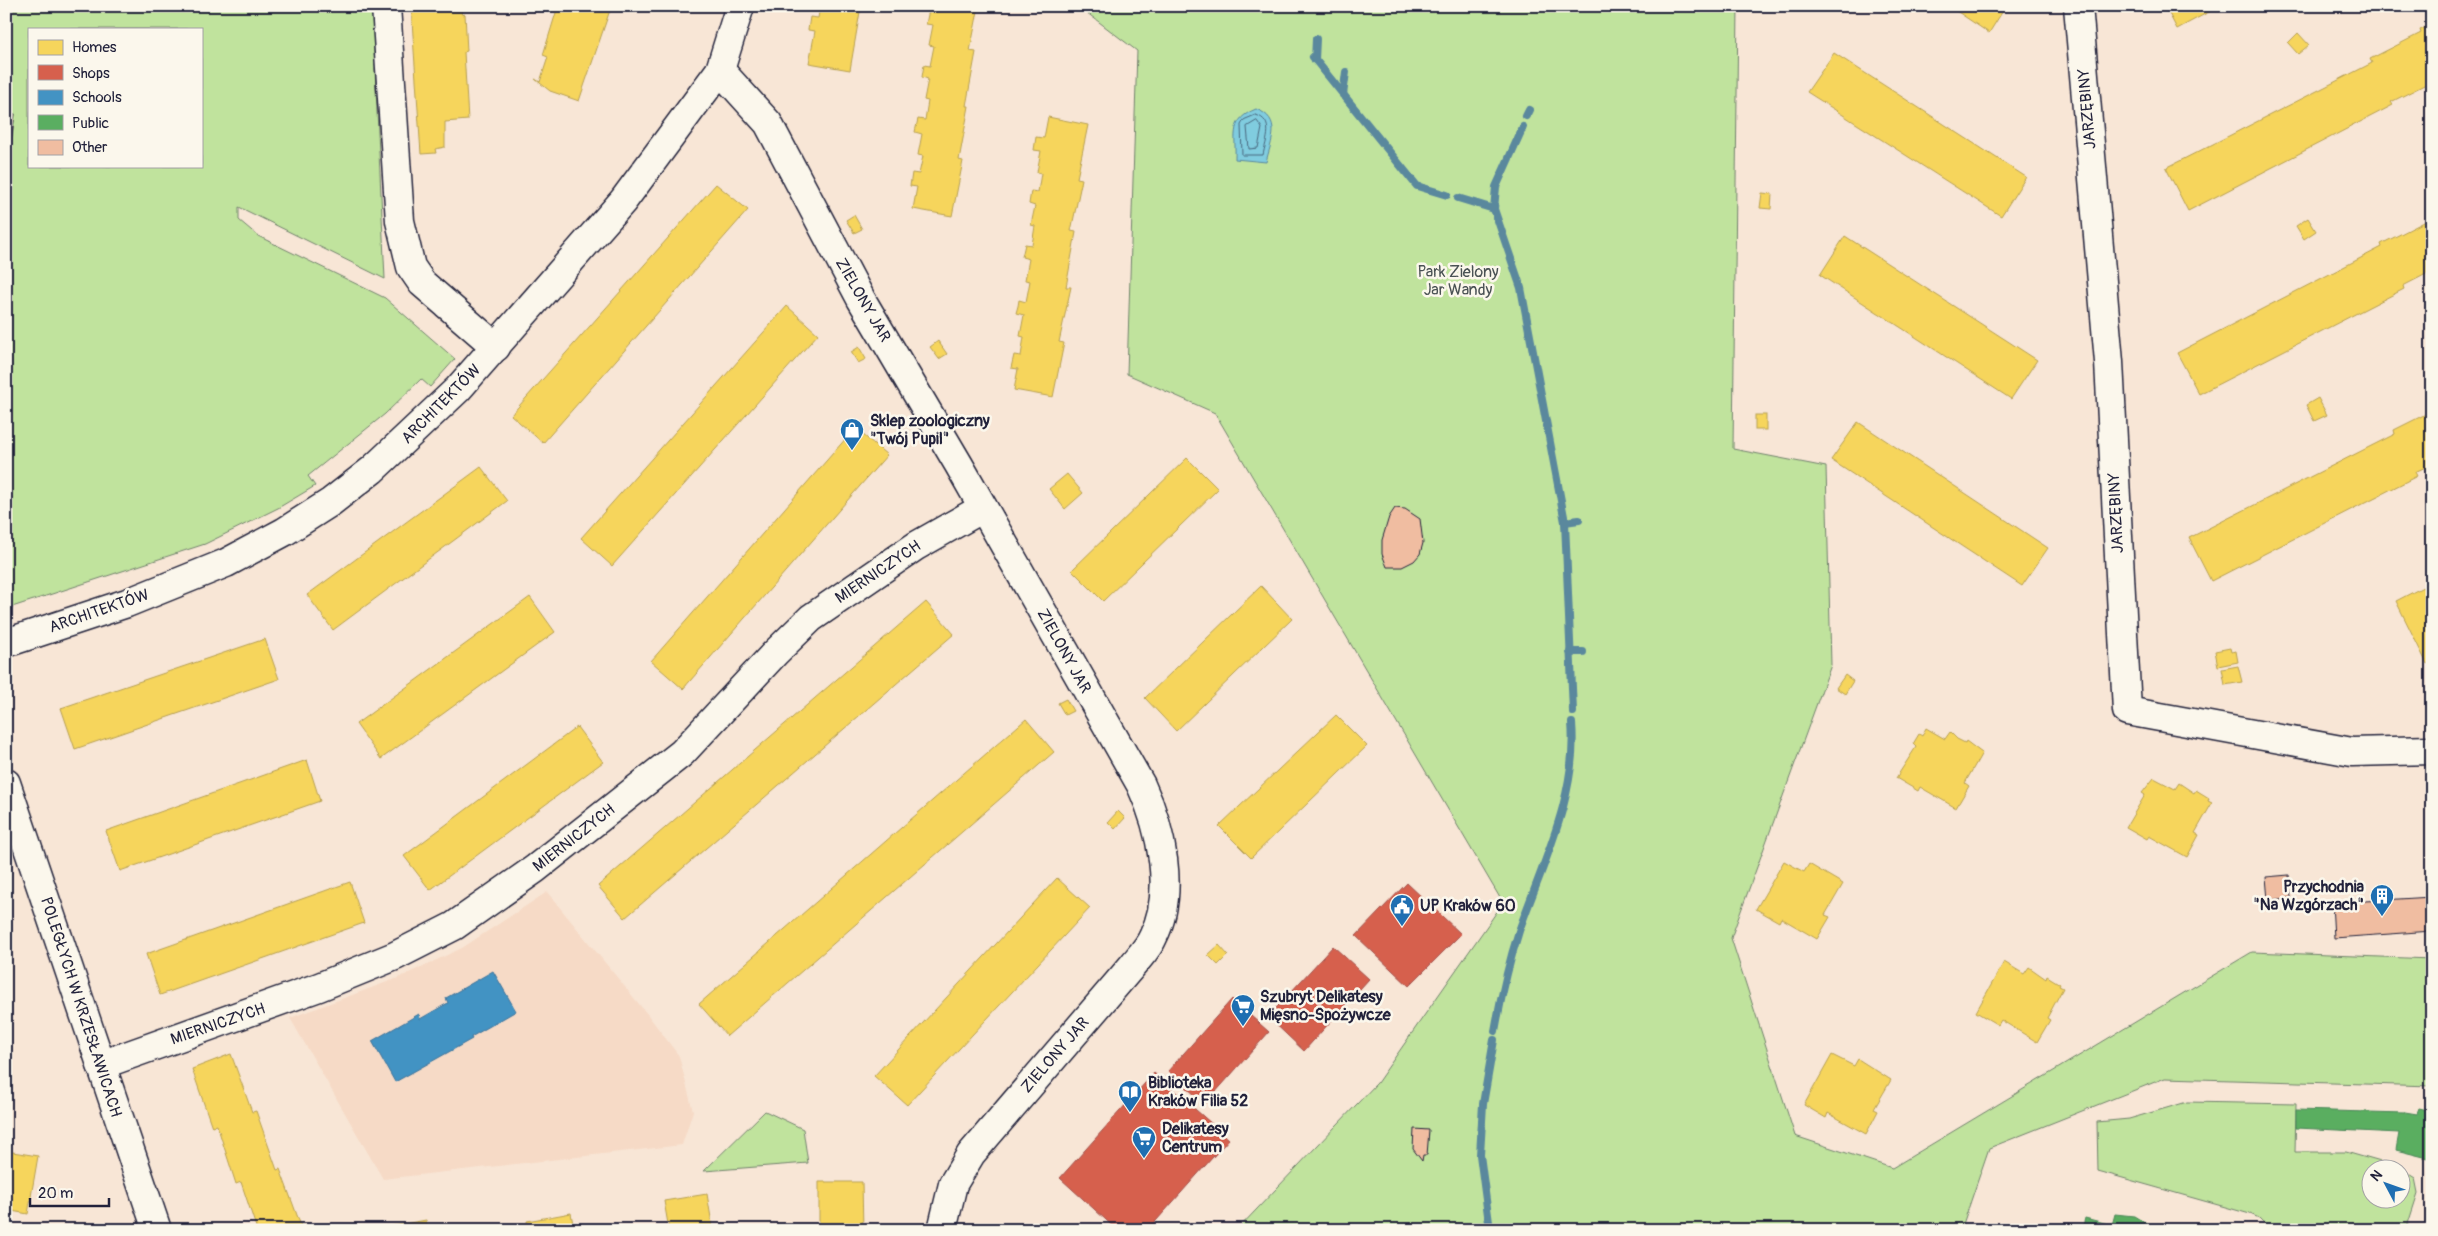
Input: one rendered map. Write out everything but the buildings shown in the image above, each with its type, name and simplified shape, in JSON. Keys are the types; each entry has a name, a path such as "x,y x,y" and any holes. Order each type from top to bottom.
{"street":[{"path":"386,6 400,222 411,267 422,283 496,347"},
{"name":"ARCHITEKTÓW","path":"6,643 127,602 202,574 284,532 331,502 372,470 458,388 623,201 720,70 740,6"},
{"name":"JARZĘBINY","path":"2078,6 2108,362 2127,711 2352,752 2432,750"},
{"name":"ZIELONY JAR","path":"720,70 768,123 861,299 983,508 1145,793 1161,837 1163,907 1153,938 1133,965 971,1154 953,1184 942,1230"},
{"name":"MIERNICZYCH","path":"101,1065 319,987 395,956 454,926 535,869 682,753 775,653 811,618 916,546 983,508"},
{"name":"POLEGŁYCH W KRZESŁAWICACH","path":"6,783 157,1230"}],"shaded area":[{"path":"547,892 648,1015 679,1056 693,1111 682,1145 383,1179 290,1018 398,978 462,948"}],"green space":[{"path":"6,6 372,6 385,279 239,207 239,220 258,236 385,298 455,359 430,387 421,379 385,414 308,476 315,486 278,508 205,544 6,609"},
{"name":"Park Zielony Jar Wandy","path":"1078,6 1738,6 1733,449 1826,467 1831,665 1731,938 1795,1136 1892,1168 2252,952 2432,959 2432,1086 2165,1078 1989,1148 1961,1230 1237,1230 1377,1083 1503,903 1215,413 1127,374 1137,51"},
{"path":"2187,1102 2296,1104 2295,1152 2346,1152 2367,1158 2360,1158 2360,1208 2410,1208 2410,1175 2415,1178 2418,1193 2406,1230 2271,1230 2259,1218 2250,1214 2098,1171 2097,1122 2129,1119"},
{"path":"765,1111 803,1129 808,1163 704,1171"}],"water":[{"path":"1256,109 1270,119 1272,125 1272,139 1266,162 1235,159 1235,135 1238,123 1247,113"}],"waterway":[{"path":"1315,60 1316,39"},
{"path":"1313,57 1417,186 1447,195"},
{"path":"1343,95 1346,72"},
{"path":"1526,116 1529,110"},
{"path":"1523,127 1496,187 1494,209 1521,288 1565,522 1573,712"},
{"path":"1458,198 1494,209"},
{"path":"1565,522 1579,520"},
{"path":"1570,652 1583,652"},
{"path":"1495,1031 1515,944 1564,803 1572,750 1572,723"},
{"path":"1490,1230 1480,1155 1483,1104 1494,1040"}],"place":[{"name":"Sklep zoologiczny \"Twój Pupil\"","path":"852,451"},
{"name":"Przychodnia \"Na Wzgórzach\"","path":"2382,917"},
{"name":"UP Kraków 60","path":"1402,927"},
{"name":"Szubryt Delikatesy Mięsno-Spożywcze","path":"1243,1027"},
{"name":"Biblioteka Kraków Filia 52","path":"1130,1113"},
{"name":"Delikatesy Centrum","path":"1144,1159"}]}
